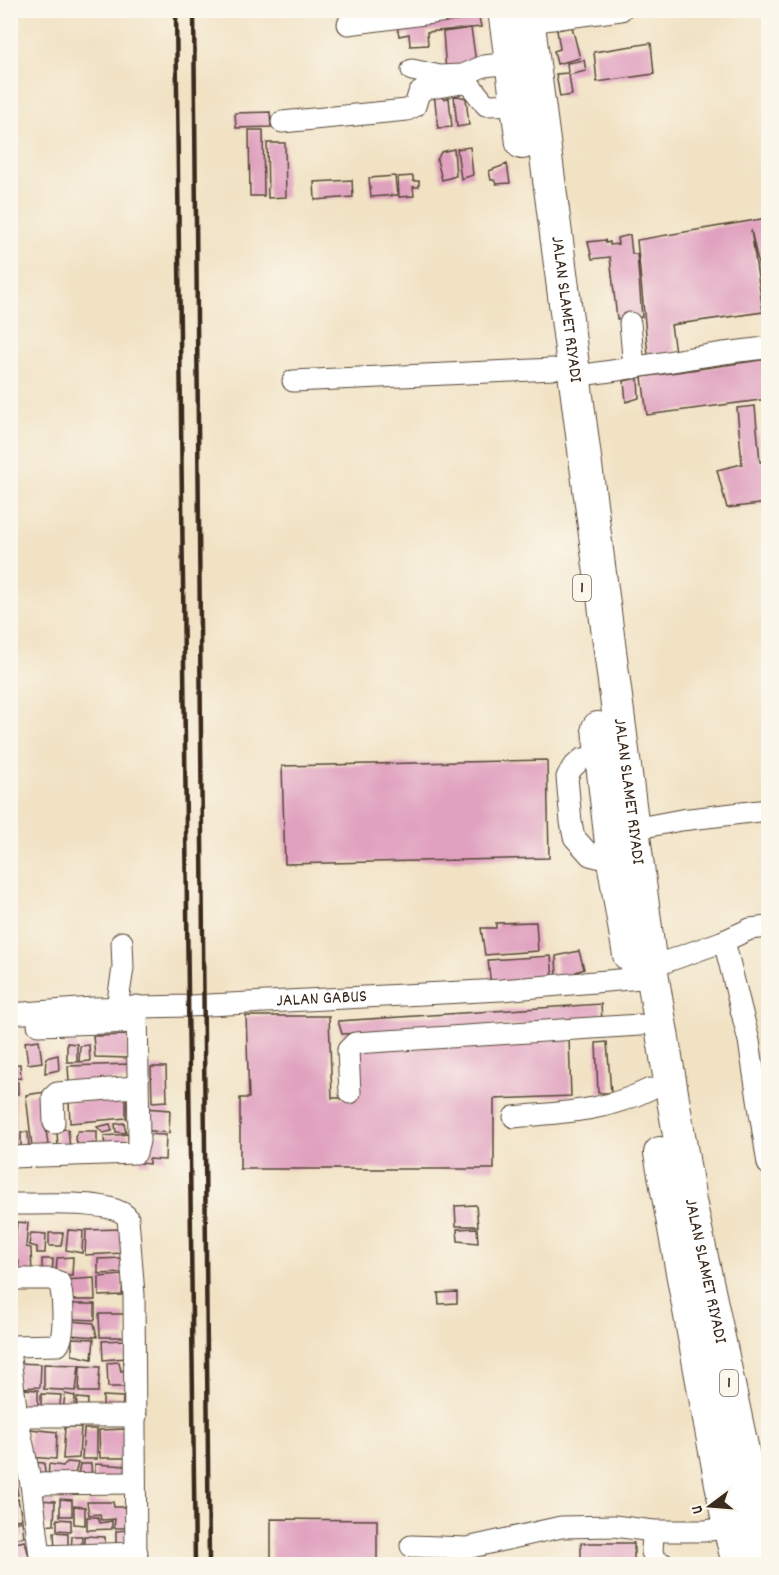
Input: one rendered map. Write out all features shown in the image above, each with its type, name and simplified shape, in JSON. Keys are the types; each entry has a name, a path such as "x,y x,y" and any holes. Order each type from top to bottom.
{"highway":[{"name":"JALAN SLAMET RIYADI","path":"520,14 511,63 528,104"},
{"name":"JALAN SLAMET RIYADI","path":"520,14 528,104 563,372 633,829 646,975 672,1162 729,1527 738,1564"},
{"name":"JALAN SLAMET RIYADI","path":"563,372 613,861 646,975 640,1025 650,1089 672,1162"},
{"name":"JALAN SLAMET RIYADI","path":"680,1204 767,1564"}],"street":[{"path":"348,24 454,10"},
{"path":"520,14 621,10"},
{"path":"412,70 440,76 463,75 484,66 511,63"},
{"path":"282,122 407,110 415,106 419,93 425,89 463,83 470,86 486,105 528,104"},
{"path":"630,323 634,368"},
{"path":"293,381 634,368 731,351 768,348"},
{"path":"633,829 681,820 768,810"},
{"name":"JALAN GABUS","path":"10,1014 130,1012 501,990 646,975 750,929 768,927"},
{"path":"724,941 759,1040 768,1164"},
{"path":"10,1157 136,1153 139,1141 136,1087 122,942"},
{"path":"10,1026 130,1012"},
{"path":"350,1092 348,1050 355,1043 640,1025"},
{"path":"54,1123 53,1097 57,1094 136,1087"},
{"path":"514,1117 599,1109 622,1102 650,1089"},
{"path":"10,1204 75,1204 119,1210 128,1218 134,1295 136,1559 40,1560 31,1484 17,1416 10,1358"},
{"path":"10,1279 51,1279 58,1282 62,1291 63,1338 58,1345 52,1347 10,1346"},
{"path":"17,1416 136,1416"},
{"path":"31,1484 134,1483"},
{"path":"411,1546 467,1548 561,1527 614,1526 653,1531 705,1531 729,1527"},
{"path":"653,1531 652,1552 656,1561 664,1564"}],"building":[{"path":"479,17 481,27 427,32 428,45 410,46 409,34 399,36 397,25"},
{"path":"572,27 580,58 557,64 554,51 560,49 557,30"},
{"path":"471,28 477,69 446,72 443,32"},
{"path":"651,43 654,74 597,82 594,52"},
{"path":"584,60 586,71 569,75 572,95 560,97 556,74 568,73 567,63"},
{"path":"434,93 444,99 449,98 452,127 438,128"},
{"path":"454,95 466,98 469,125 457,127"},
{"path":"270,112 271,127 236,128 235,113"},
{"path":"249,130 263,130 264,196 250,196"},
{"path":"267,143 285,143 286,197 268,198"},
{"path":"470,147 473,175 461,179 457,149"},
{"path":"454,149 456,176 442,180 437,160 441,152"},
{"path":"507,164 510,183 496,184 494,180 491,180 489,171"},
{"path":"395,176 397,195 371,197 369,178"},
{"path":"413,176 413,181 419,181 419,187 413,187 414,196 399,197 398,177"},
{"path":"352,180 353,197 315,200 314,182"},
{"path":"768,218 768,289 764,290 751,230 763,312 671,325 675,352 648,355 637,240"},
{"path":"630,235 632,254 637,254 642,317 617,319 610,257 592,259 588,242 605,240 606,243 610,242 610,245 618,244 617,238"},
{"path":"768,359 768,399 647,415 642,377"},
{"path":"638,378 639,398 626,402 624,381"},
{"path":"755,406 760,462 765,462 768,475 768,503 727,508 717,470 742,464 737,408"},
{"path":"547,760 549,858 285,864 282,766"},
{"path":"536,922 538,951 485,955 481,928 496,928 496,923"},
{"path":"579,951 584,969 576,972 576,978 557,980 556,956"},
{"path":"551,956 553,981 491,987 488,960"},
{"path":"601,1004 602,1021 342,1034 338,1021"},
{"path":"246,1016 329,1016 332,1098 359,1098 358,1049 569,1039 571,1096 494,1099 494,1169 240,1169 240,1098 249,1098"},
{"path":"128,1035 128,1058 95,1057 93,1036"},
{"path":"39,1040 42,1062 28,1064 25,1042"},
{"path":"607,1042 611,1093 598,1093 596,1043"},
{"path":"67,1043 77,1044 77,1062 67,1062"},
{"path":"89,1045 90,1061 79,1062 80,1046"},
{"path":"58,1055 59,1070 45,1073 46,1058"},
{"path":"20,1064 21,1078 10,1079 10,1065"},
{"path":"129,1064 130,1080 69,1082 68,1066"},
{"path":"151,1067 166,1067 167,1101 152,1102"},
{"path":"18,1082 18,1094 10,1094 10,1083"},
{"path":"45,1092 46,1105 43,1106 48,1145 32,1147 26,1095"},
{"path":"10,1097 15,1097 16,1129 10,1129"},
{"path":"126,1098 126,1118 70,1123 69,1102"},
{"path":"144,1108 170,1110 169,1133 144,1130"},
{"path":"124,1123 126,1133 116,1132 115,1124"},
{"path":"110,1124 112,1131 103,1133 97,1127"},
{"path":"68,1129 70,1149 58,1149 57,1130"},
{"path":"78,1131 97,1131 97,1143 78,1145 75,1137"},
{"path":"10,1132 17,1132 17,1147 10,1147"},
{"path":"28,1132 29,1147 21,1148 21,1133"},
{"path":"128,1134 129,1149 105,1151 104,1136"},
{"path":"141,1134 166,1135 165,1160 149,1159 149,1164 140,1163"},
{"path":"476,1205 478,1226 456,1226 455,1206"},
{"path":"17,1222 28,1223 26,1247 31,1248 32,1276 18,1275 19,1261 14,1259"},
{"path":"477,1228 478,1243 458,1241 457,1229"},
{"path":"122,1229 123,1253 85,1255 86,1230"},
{"path":"68,1230 83,1231 82,1253 66,1250"},
{"path":"31,1233 46,1234 45,1253 37,1253 37,1247 29,1245"},
{"path":"49,1233 63,1233 61,1246 49,1246"},
{"path":"73,1257 72,1276 56,1275 57,1258"},
{"path":"122,1258 123,1273 98,1274 98,1259"},
{"path":"42,1259 53,1259 52,1275 42,1275"},
{"path":"123,1275 122,1295 99,1296 99,1277"},
{"path":"94,1278 95,1300 67,1300 66,1280"},
{"path":"457,1292 457,1303 439,1304 438,1293"},
{"path":"72,1304 95,1304 95,1320 73,1319"},
{"path":"99,1314 125,1314 125,1337 100,1337"},
{"path":"70,1321 94,1323 97,1337 70,1335"},
{"path":"72,1338 94,1339 92,1359 72,1355"},
{"path":"125,1340 126,1358 103,1360 102,1341"},
{"path":"119,1362 121,1371 125,1370 125,1387 108,1387 107,1363"},
{"path":"16,1363 41,1364 40,1387 19,1388"},
{"path":"44,1364 79,1365 76,1391 44,1389"},
{"path":"80,1366 100,1367 98,1392 79,1392"},
{"path":"22,1389 38,1390 38,1411 22,1411"},
{"path":"41,1394 61,1395 59,1414 41,1412"},
{"path":"65,1394 75,1396 74,1413 63,1412"},
{"path":"103,1396 123,1397 122,1412 103,1412"},
{"path":"77,1398 88,1399 87,1414 76,1413"},
{"path":"65,1427 81,1427 79,1458 63,1459"},
{"path":"30,1429 57,1432 56,1459 28,1457"},
{"path":"84,1429 97,1429 97,1459 82,1459"},
{"path":"127,1429 128,1458 100,1458 99,1430"},
{"path":"10,1448 13,1448 16,1471 10,1472"},
{"path":"31,1462 44,1463 46,1481 33,1480"},
{"path":"67,1462 78,1463 73,1481 48,1480 49,1464 63,1466"},
{"path":"80,1464 91,1464 92,1480 77,1480"},
{"path":"95,1464 127,1466 127,1480 95,1480"},
{"path":"10,1478 15,1478 18,1495 10,1496"},
{"path":"18,1499 22,1519 10,1521 10,1500"},
{"path":"60,1499 72,1500 72,1516 60,1516"},
{"path":"36,1500 55,1501 54,1525 40,1526"},
{"path":"87,1502 113,1502 114,1507 128,1507 130,1528 114,1528 115,1519 101,1520 100,1514 89,1515"},
{"path":"74,1506 85,1507 85,1525 74,1524"},
{"path":"87,1517 98,1517 100,1523 112,1521 112,1529 87,1530"},
{"path":"57,1519 71,1520 71,1531 57,1530"},
{"path":"271,1519 377,1520 377,1564 271,1564"},
{"path":"22,1521 24,1537 10,1540 10,1524"},
{"path":"130,1530 131,1552 116,1551 116,1531"},
{"path":"54,1532 68,1533 68,1552 55,1551"},
{"path":"72,1536 82,1536 81,1552 71,1551"},
{"path":"84,1536 105,1537 105,1552 84,1551"},
{"path":"25,1541 29,1557 10,1562 10,1544"},
{"path":"581,1543 634,1543 634,1564 581,1564"}],"railway":[{"path":"176,10 195,1564"},
{"path":"194,10 209,1564"}]}
